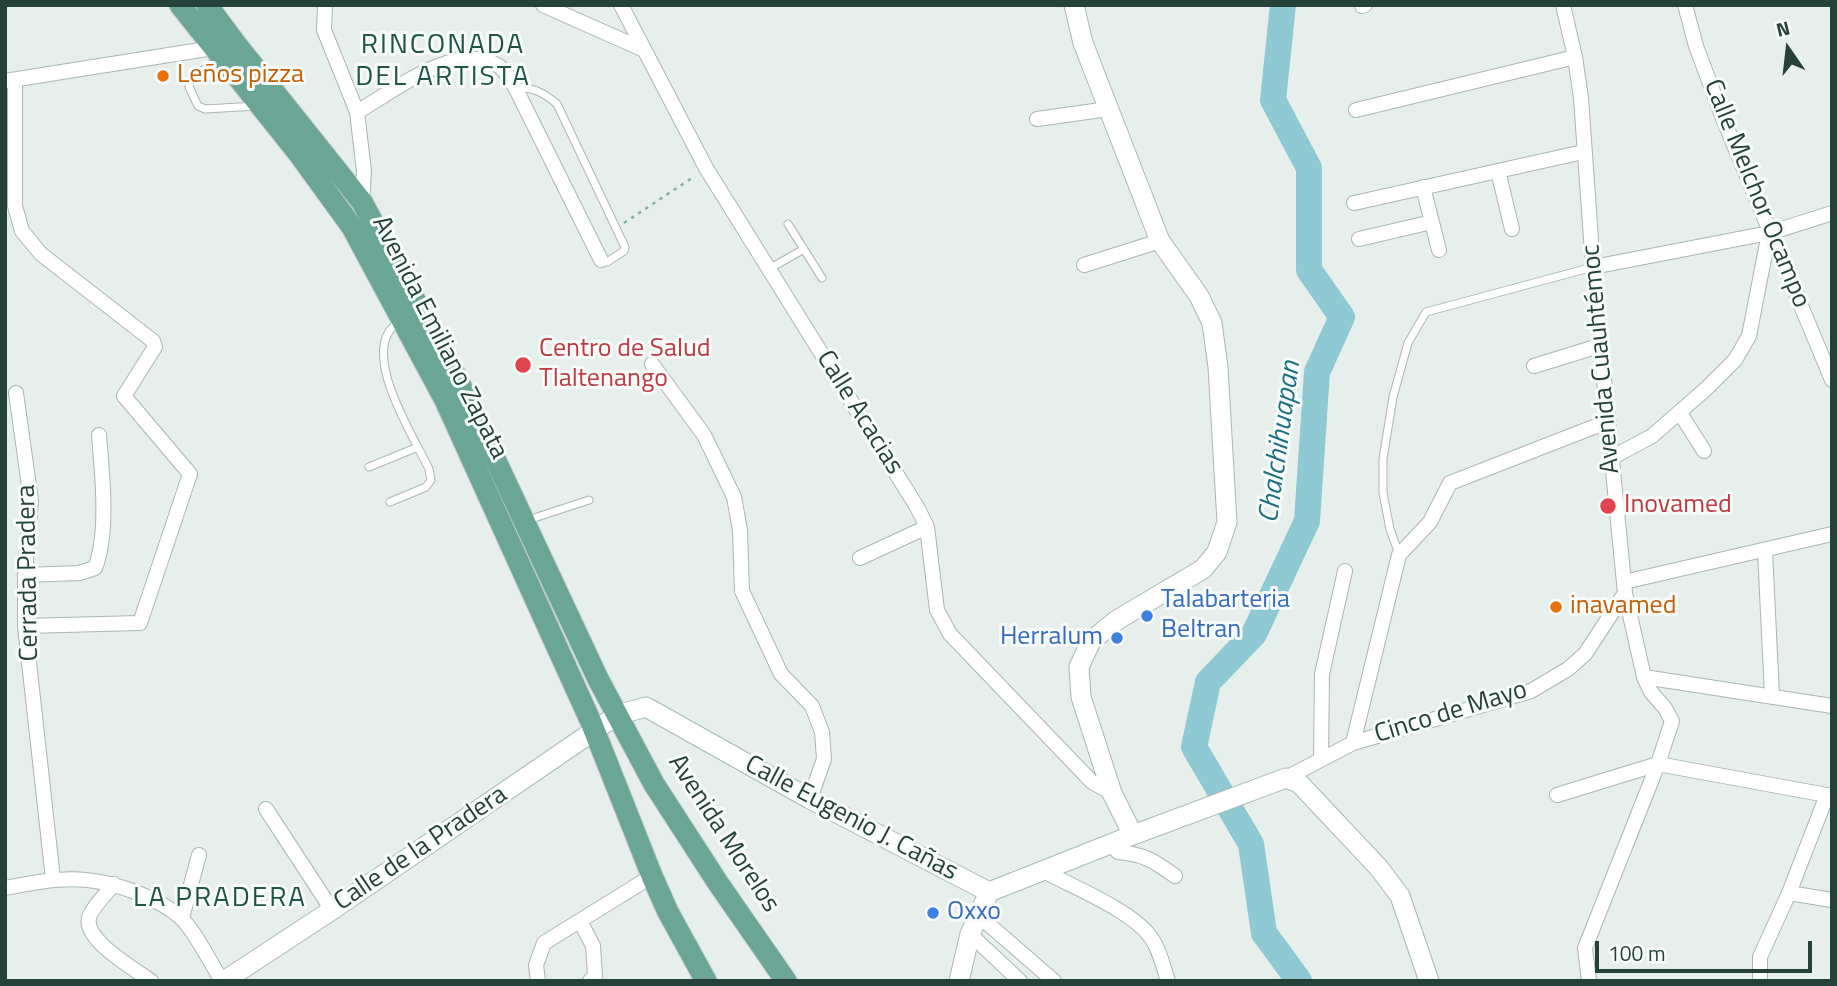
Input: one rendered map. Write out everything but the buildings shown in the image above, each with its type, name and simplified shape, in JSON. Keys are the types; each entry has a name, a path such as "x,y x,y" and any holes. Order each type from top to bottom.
{"main road":[{"name":"Avenida Emiliano Zapata","path":"180,5 299,154 352,227 444,400 594,730 668,912 706,981"},
{"name":"Avenida Emiliano Zapata","path":"208,5 362,202 457,378 617,715"},
{"name":"Avenida Morelos","path":"617,715 654,784 780,979"}],"street":[{"path":"325,5 324,30 357,112 364,171 362,202 352,227"},
{"path":"542,5 642,49"},
{"name":"Calle Acacias","path":"621,5 706,168 928,527 937,610 950,634 1092,782 1112,793"},
{"path":"1074,5 1083,43 1160,241 1199,296 1212,323 1218,368 1227,522 1217,552 1203,569 1117,620 1091,641 1079,667 1081,696 1112,793 1133,835"},
{"name":"Avenida Cuauhtémoc","path":"1563,5 1576,57 1581,98 1593,267 1625,588 1644,677 1651,692 1672,721 1658,764 1585,948 1589,981"},
{"name":"Calle Melchor Ocampo","path":"1685,5 1696,46 1769,233 1832,380"},
{"path":"25,626 140,623 190,474 124,396 155,344 41,254 22,231 15,206 10,80 217,53"},
{"path":"1356,110 1576,57"},
{"path":"357,112 443,62 474,58 500,67 515,88 601,260"},
{"path":"1038,119 1108,110"},
{"path":"1354,203 1583,152"},
{"path":"1498,172 1511,229"},
{"path":"1423,187 1439,250"},
{"path":"1593,267 1769,233 1832,213"},
{"path":"1359,239 1432,222"},
{"path":"1611,458 1652,436 1735,360 1749,336 1769,233"},
{"path":"1084,265 1160,241"},
{"path":"1534,366 1602,345"},
{"path":"652,363 704,435 734,497 740,530 742,592 781,674 812,706 822,732 824,759 810,799"},
{"name":"Cerrada Pradera","path":"16,393 31,500 24,575 25,626 53,879"},
{"path":"1680,413 1704,451"},
{"path":"1353,743 1399,555 1430,522 1450,483 1609,421"},
{"path":"24,575 79,573 95,568 99,557 104,489 99,435"},
{"path":"859,558 928,527"},
{"path":"1625,588 1832,534"},
{"path":"1765,551 1772,696"},
{"path":"1321,758 1322,674 1345,571"},
{"name":"Cinco de Mayo","path":"1286,778 1353,743 1531,691 1568,669 1585,654 1625,588"},
{"path":"1644,677 1832,706"},
{"name":"Calle Eugenio J. Cañas","path":"617,715 646,707 810,799 989,892 1286,778"},
{"name":"Calle de la Pradera","path":"223,981 332,910 617,715"},
{"path":"1557,795 1658,764 1829,796 1760,957 1760,981"},
{"path":"1286,778 1299,783 1379,868 1400,896 1429,981"},
{"path":"266,808 332,910"},
{"path":"1111,844 1118,852 1138,854 1151,859 1175,876"},
{"path":"182,918 199,855"},
{"path":"1044,871 1126,915 1149,934 1168,981"},
{"path":"538,981 536,965 544,943 652,876"},
{"path":"5,888 53,879 85,878 114,884 154,899 182,918 223,981"},
{"path":"114,884 89,916 89,926 95,940 151,981"},
{"path":"959,981 974,925 989,892"},
{"path":"1789,893 1832,900"},
{"path":"580,921 593,946 595,976 590,981"},
{"path":"974,925 1020,981"},
{"path":"974,925 1054,981"}],"lane":[{"path":"217,53 191,79 189,87 198,106 205,109 260,106"},
{"path":"515,88 532,88 546,94 557,104 625,247 624,251 607,262 601,260"},
{"path":"788,224 822,278"},
{"path":"769,269 804,249"},
{"path":"1399,555 1390,529 1383,493 1383,459 1393,397 1408,343 1426,312 1593,267"},
{"path":"390,502 426,487 431,480 429,469 386,380 383,358 391,327 421,310"},
{"path":"369,467 418,447"},
{"path":"524,521 589,499"}],"path":[{"path":"617,228 706,168"}],"waterway":[{"name":"Chalchihuapan","path":"1283,5 1273,100 1309,168 1309,270 1342,317 1317,372 1307,521 1254,634 1208,682 1194,747 1251,844 1264,933 1299,981"}],"place":[{"name":"Leños pizza","path":"163,76"},
{"name":"Centro de Salud Tlaltenango","path":"523,365"},
{"name":"Inovamed","path":"1608,506"},
{"name":"inavamed","path":"1556,607"},
{"name":"Talabarteria Beltran","path":"1147,616"},
{"name":"Herralum","path":"1117,638"},
{"name":"Oxxo","path":"933,913"}],"district":[{"name":"RINCONADA DEL ARTISTA","path":"443,62"},
{"name":"LA PRADERA","path":"220,899"}]}
